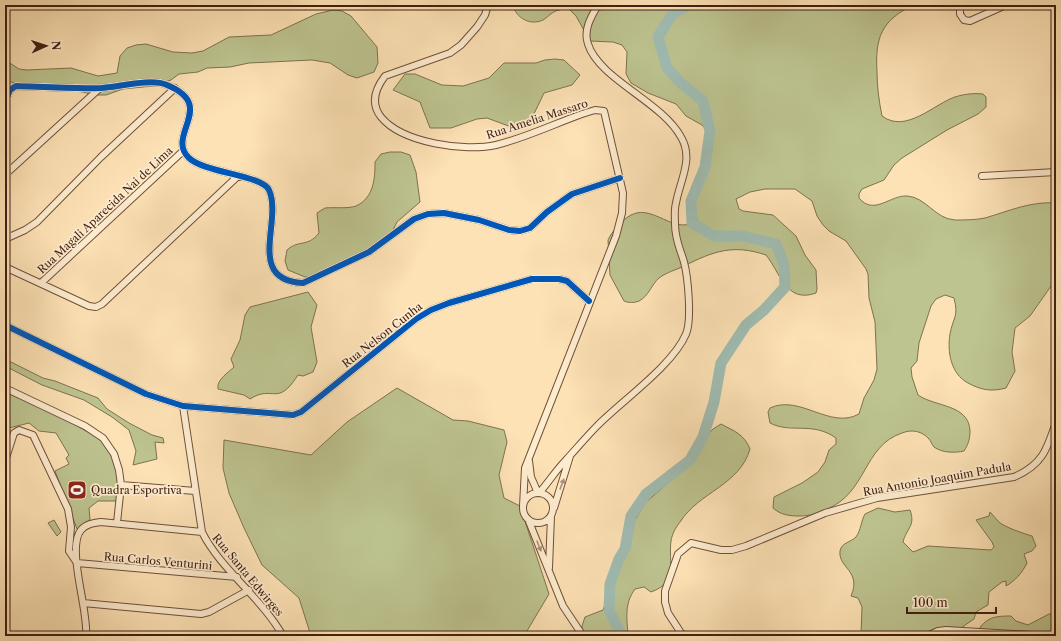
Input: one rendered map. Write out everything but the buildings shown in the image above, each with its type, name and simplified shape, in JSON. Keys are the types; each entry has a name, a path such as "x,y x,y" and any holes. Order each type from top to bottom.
{"street":[{"name":"Rua Amelia Massaro","path":"488,5 485,15 477,27 450,53 385,76 379,83 375,94 374,102 376,110 384,120 401,132 414,138 448,145 478,147 496,145 594,110 604,111 623,193 622,213 616,236 528,458 524,476 523,506"},
{"path":"583,636 563,606 528,519 524,514 523,506 527,498 539,493 600,423 670,357 687,332 689,306 684,262 675,239 675,204 688,156 681,137 670,121 600,65 593,54 588,44 586,34 589,19 598,5"},
{"path":"960,5 960,14 964,20 970,21 1006,5"},
{"path":"175,88 101,157 37,222 25,230 6,238 8,172 7,97 10,90 16,86 100,88 153,83 165,84 175,88 186,97 190,106 191,117 182,139 184,151 190,158 205,167 261,182 268,189 272,201 269,252 273,268 280,278 292,283 303,283 369,252 414,219 428,214 444,213 479,220 509,230 520,231 530,228 547,212 572,194 620,178"},
{"path":"8,172 100,88"},
{"name":"Rua Magali Aparecida Nai de Lima","path":"41,283 184,151"},
{"path":"982,176 1056,172"},
{"path":"5,267 89,306 96,307 102,304 238,176"},
{"name":"Rua Nelson Cunha","path":"183,406 284,416 293,415 300,412 416,319 431,310 532,279 559,279 567,281 589,301"},
{"path":"5,326 146,394 183,406"},
{"path":"5,388 85,426 103,438 114,454 119,470 121,485 116,523"},
{"name":"Rua Santa Edwirges","path":"183,406 202,532 208,544 249,590 276,624 283,636"},
{"name":"Rua Antonio Joaquim Padula","path":"683,636 668,613 665,602 666,591 678,554 684,548 691,544 721,550 732,550 746,546 824,513 877,498 1014,477 1028,471 1042,457 1056,422"},
{"path":"5,461 14,433 19,430 33,435 68,509 71,527 69,552 77,563"},
{"path":"528,519 534,522 542,523 552,514 570,456"},
{"path":"528,458 531,477 539,493 546,495 552,501 549,573"},
{"path":"121,485 195,491"},
{"path":"86,636 87,624 77,563 77,538 80,531 88,524 100,522 202,532"},
{"name":"Rua Carlos Venturini","path":"77,563 237,577"},
{"path":"83,603 201,614 210,612 249,590"},
{"path":"927,636 938,631 946,630 1049,636"}],"green space":[{"path":"513,5 591,5 599,10 610,9 614,5 914,5 894,17 887,24 882,31 879,40 877,49 877,78 882,116 891,121 901,122 910,120 955,97 969,94 983,94 986,97 986,107 978,114 947,130 902,158 894,165 884,180 862,189 859,194 859,198 865,203 876,205 894,198 907,196 914,197 942,216 955,220 981,219 1029,205 1056,203 1056,279 1030,316 1015,328 1012,352 1015,371 1006,388 996,390 982,389 962,379 954,368 949,348 951,328 956,313 954,298 945,295 936,299 931,306 919,343 917,361 911,368 912,377 918,395 925,399 950,407 964,416 968,422 970,437 964,451 953,452 937,449 923,434 909,431 902,433 889,439 879,448 858,481 840,502 820,512 804,516 785,515 773,508 774,497 802,483 818,472 825,462 829,450 836,444 836,438 819,430 786,428 770,423 768,412 770,408 781,405 792,405 837,418 848,418 859,414 864,398 874,380 877,369 875,322 869,298 868,274 866,269 846,241 829,231 823,225 817,216 812,201 795,189 765,189 750,192 736,199 739,209 743,211 773,215 796,236 805,255 816,270 816,293 806,295 798,294 791,290 780,277 766,255 743,250 733,250 705,256 668,273 659,278 648,293 639,301 624,301 610,275 609,237 621,223 631,215 640,212 678,224 687,225 697,221 696,211 692,202 692,186 700,170 712,152 709,133 702,125 686,116 676,104 648,93 631,83 626,74 627,52 622,45 613,42 590,41 576,16 569,9 557,11 543,20 533,22 524,20 520,17"},
{"path":"333,10 342,11 351,16 377,47 378,63 374,72 357,78 348,75 330,63 312,60 249,63 230,67 207,68 198,72 179,74 171,80 153,86 123,89 106,95 95,95 78,91 30,88 5,80 5,60 19,69 71,68 98,76 117,73 120,56 127,48 136,45 146,44 173,52 192,53 203,51 229,37 271,35 316,14"},
{"path":"555,59 564,60 580,75 572,85 544,93 531,120 525,127 514,128 487,118 477,119 451,128 430,128 420,102 393,90 405,74 415,74 442,85 463,86 489,78 504,63 536,63"},
{"path":"401,152 410,155 416,172 420,202 397,222 391,234 372,248 319,277 305,277 288,270 285,261 287,250 295,245 315,238 319,233 317,213 325,208 353,207 367,198 374,181 375,162 381,154"},
{"path":"308,292 317,305 311,327 317,362 313,372 303,376 298,375 285,391 275,394 258,395 250,399 244,395 218,389 221,379 234,367 231,359 240,340 245,315 250,307"},
{"path":"5,359 43,378 55,381 98,398 107,409 129,423 152,435 163,438 164,443 155,442 157,459 133,465 136,451 129,430 112,417 84,400 42,385 5,366"},
{"path":"397,388 453,420 468,421 504,430 507,442 499,475 504,498 520,506 549,594 524,636 311,636 299,598 262,565 229,493 223,468 224,440 311,455 347,422"},
{"path":"5,392 61,417 102,440 113,455 120,483 117,501 98,501 89,508 90,520 77,529 55,471 69,464 66,458 69,455 56,433 39,431 29,423 9,428 5,434"},
{"path":"721,424 742,436 750,449 745,461 738,471 688,512 677,526 672,538 670,549 671,564 669,577 666,583 660,588 651,592 644,587 635,589 629,600 627,611 628,636 583,636 582,626 585,617 603,610 610,590 615,583 621,556 629,537 630,528 646,502 675,477 699,444 713,429"},
{"path":"878,508 895,512 910,510 912,520 903,542 913,552 928,546 991,550 994,547 992,542 976,520 989,516 990,512 1002,524 1032,536 1036,546 1032,551 1024,554 1027,563 1018,576 1006,586 1006,581 1002,582 989,592 988,605 976,612 974,619 958,630 942,636 861,636 862,607 858,598 851,596 854,588 854,581 852,575 842,562 840,551 844,544 856,537 865,514"},
{"path":"54,520 61,532 57,536 48,523"},
{"path":"1049,614 1056,615 1056,636 1016,636 977,632 987,620 991,618 1011,616 1016,621 1028,625"}],"waterway":[{"path":"622,636 609,610 610,584 619,559 625,549 631,516 646,494 690,460 703,437 714,402 721,363 746,325 764,310 785,287 784,264 776,244 742,236 714,236 692,223 691,201 705,167 710,131 703,101 682,84 667,68 658,37 673,13 689,5"}],"cycle path":[{"path":"5,239 7,238 7,97 10,90 16,86 101,88 152,82 167,85 182,93 189,102 190,111 183,140 183,149 189,158 197,163 256,181 264,185 269,190 272,203 270,260 275,272 285,279 303,283 369,252 414,219 428,214 444,213 479,220 509,230 520,231 530,228 547,212 572,194 620,178"},
{"path":"5,325 146,394 183,406 293,415 301,412 416,319 431,310 449,303 532,279 559,279 567,281 589,301"}],"place":[{"name":"Quadra Esportiva","path":"77,490"}]}
